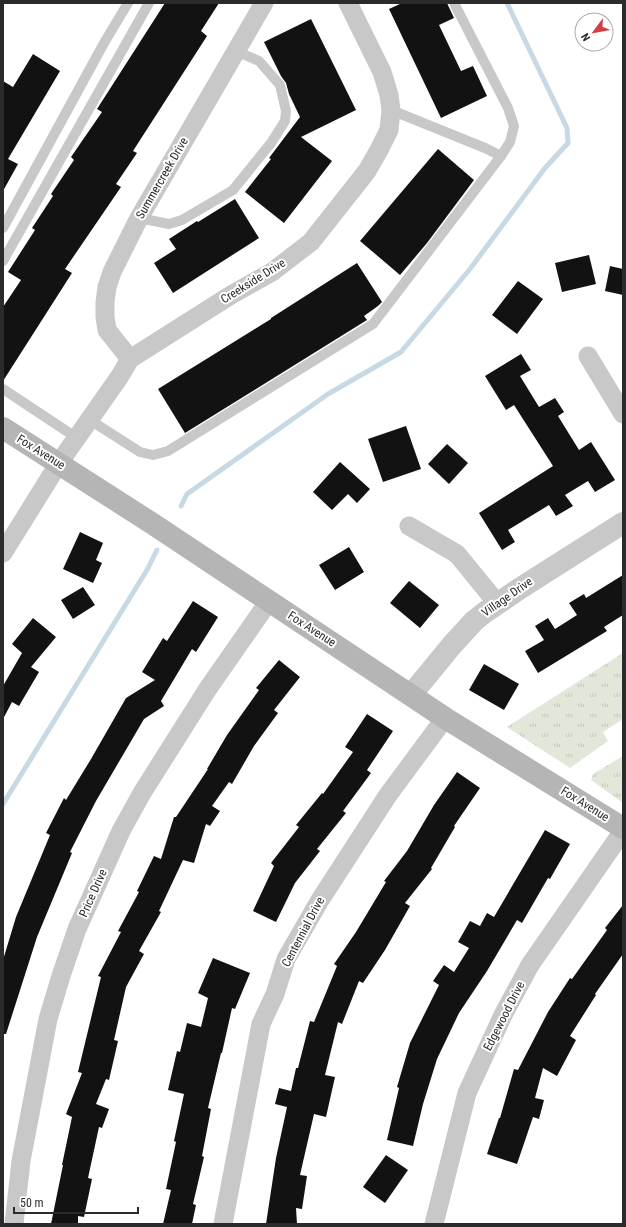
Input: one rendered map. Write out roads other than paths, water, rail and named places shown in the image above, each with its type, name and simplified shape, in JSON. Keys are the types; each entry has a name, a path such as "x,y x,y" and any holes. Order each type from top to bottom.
{"main road":[{"name":"Fox Avenue","path":"3,428 59,463 445,718 623,828"}],"street":[{"name":"Summercreek Drive","path":"130,359 108,330 105,317 107,287 112,272 139,218 264,3"},
{"name":"Creekside Drive","path":"3,553 59,463 90,420 130,359 232,295 272,272 311,242 367,171 389,130 391,110 389,95 382,72 348,3"},
{"path":"588,356 623,414"},
{"name":"Village Drive","path":"411,695 436,663 479,617 498,603 623,523"},
{"path":"409,526 457,554 498,603"},
{"name":"Price Drive","path":"14,1224 21,1161 48,1019 77,928 121,831 142,793 207,690 269,601"},
{"name":"Centennial Drive","path":"223,1224 262,1024 275,994 286,959 320,900 388,795 445,718"},
{"name":"Edgewood Drive","path":"434,1224 467,1093 503,1015 530,965 623,832"}],"lane":[{"path":"3,228 104,43 128,3"},
{"path":"3,262 149,3"},
{"path":"90,420 140,452 153,455 168,451 373,324 501,156 510,142 514,126 504,101 454,3"},
{"path":"139,218 169,224 182,220 233,190 271,143 285,122 286,110 280,85 259,61 236,51"},
{"path":"391,110 485,148 501,156"},
{"path":"3,389 77,438"}],"waterway":[{"path":"181,506 187,494 328,394 401,352 470,269 545,168 568,143 567,128 507,3"},
{"path":"3,804 147,570 157,550"}]}
